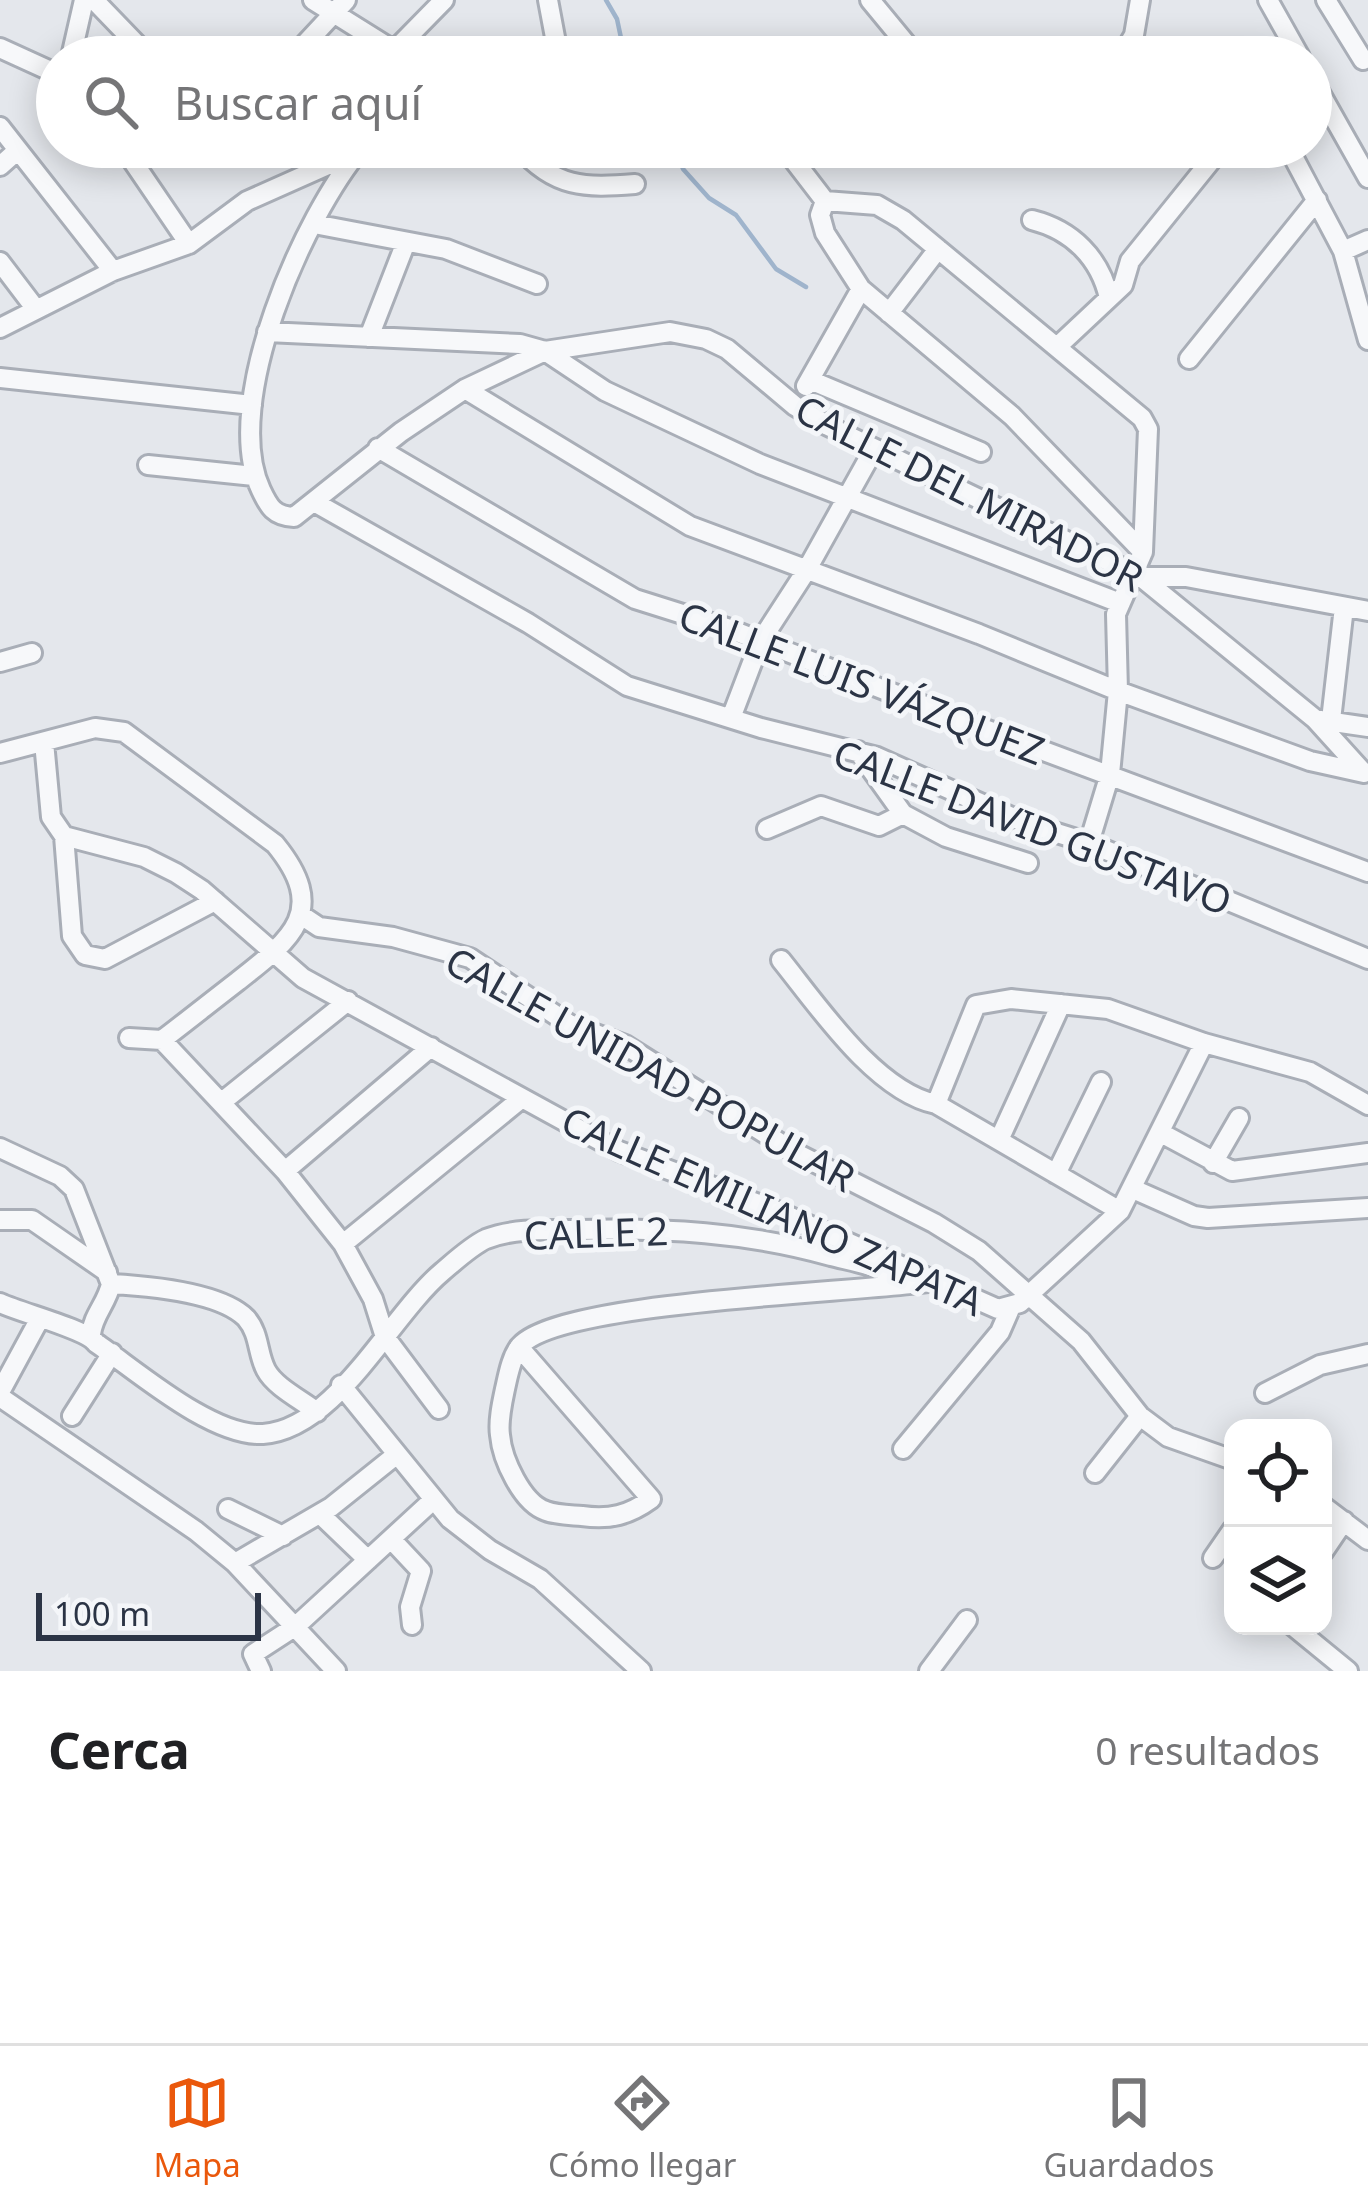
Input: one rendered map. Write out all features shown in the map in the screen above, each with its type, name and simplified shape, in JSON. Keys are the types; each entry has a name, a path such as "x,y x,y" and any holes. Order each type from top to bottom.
{"street":[{"path":"76,36 84,0"},
{"path":"94,0 129,36"},
{"path":"314,0 340,7 376,36"},
{"path":"414,36 443,0"},
{"path":"548,0 555,36"},
{"path":"870,0 900,36"},
{"path":"1133,36 1140,0"},
{"path":"1268,0 1288,36"},
{"path":"1326,0 1363,60"},
{"path":"313,36 340,7"},
{"path":"0,48 36,64"},
{"path":"1332,114 1368,178"},
{"path":"0,127 112,272"},
{"path":"0,166 18,150"},
{"path":"138,168 190,244"},
{"path":"0,328 112,272 190,244 248,201 319,168"},
{"path":"314,502 294,517 281,516 270,508 254,476 252,405 267,332 294,261 348,168"},
{"path":"541,168 587,188 635,184"},
{"path":"800,168 826,201 877,205 903,220 1058,346 1142,418 1148,429 1143,552 1137,575 1116,614 1118,691 1110,774 1089,843"},
{"path":"1058,346 1127,279 1130,261 1205,168"},
{"path":"1299,168 1343,251 1368,340"},
{"path":"1189,359 1317,200"},
{"path":"826,201 820,215 825,233 861,289 1012,416 1143,552"},
{"path":"1032,220 1060,230 1090,255 1100,266 1109,298"},
{"path":"314,224 482,259 537,284"},
{"path":"1343,251 1368,240"},
{"path":"369,337 406,242"},
{"path":"889,313 938,249"},
{"path":"0,262 34,308"},
{"path":"795,406 861,289"},
{"path":"267,332 520,344 545,351 570,371 683,430 846,499 1120,603"},
{"name":"CALLE DEL MIRADOR","path":"314,502 378,448 464,389 545,351 670,332 706,339 728,349 795,406 1137,575 1323,720 1368,727"},
{"path":"0,378 252,405"},
{"path":"810,380 981,452"},
{"path":"464,389 663,513 1118,691 1310,761 1365,774"},
{"name":"CALLE LUIS VÁZQUEZ","path":"378,448 635,599 1368,872"},
{"path":"730,718 760,642 874,449"},
{"path":"148,464 254,476"},
{"name":"CALLE DAVID GUSTAVO","path":"314,502 528,622 627,686 858,751 1025,823 1089,843 1368,958"},
{"path":"1137,575 1186,577 1368,611"},
{"path":"1344,607 1323,720 1365,774"},
{"path":"0,662 32,653"},
{"path":"0,753 95,728 124,732 275,844 299,877 302,915 285,943 162,1040"},
{"path":"44,742 51,817 64,836 72,936 85,955 105,959 214,901"},
{"path":"858,751 903,814 946,837 1028,863"},
{"path":"767,829 821,806 879,826 903,814"},
{"name":"CALLE EMILIANO ZAPATA","path":"64,836 144,857 214,901 303,978 619,1151 777,1210 998,1309 1010,1309 1030,1294 1120,1210 1204,1043"},
{"name":"CALLE UNIDAD POPULAR","path":"302,915 319,928 393,937 470,958 569,1024 625,1045 796,1153 934,1223 979,1251 1081,1340 1140,1416 1181,1443 1224,1457"},
{"path":"781,960 835,1027 905,1093 936,1104 1120,1210"},
{"path":"936,1104 976,1005 1011,999 1108,1009 1204,1043 1310,1072 1368,1105"},
{"path":"223,1101 348,1001"},
{"path":"999,1140 1061,1004"},
{"path":"129,1037 162,1040 285,1171 343,1244 373,1299 385,1337 439,1409"},
{"path":"285,1171 431,1048"},
{"path":"1056,1174 1100,1082"},
{"path":"343,1244 523,1099"},
{"path":"1213,1163 1239,1118"},
{"path":"1161,1132 1213,1163 1244,1172 1368,1153"},
{"path":"0,1148 60,1176 74,1189 109,1278 109,1295 92,1320 91,1334"},
{"path":"1133,1189 1208,1218 1368,1208"},
{"path":"0,1220 32,1220 109,1278 232,1307 258,1337 266,1369 317,1412 280,1431 259,1435 235,1431 195,1410 91,1334 38,1320 0,1303"},
{"name":"CALLE 2","path":"317,1412 385,1337 414,1297 445,1269 484,1240 519,1231 671,1228 772,1240 885,1270 913,1285"},
{"path":"519,1347 651,1499 629,1515 593,1518 547,1512 532,1504 500,1436 502,1403 519,1347 542,1332 628,1314 768,1293 935,1281"},
{"path":"903,1449 1000,1332 1010,1309"},
{"path":"38,1320 0,1394 235,1563 336,1671"},
{"path":"72,1416 112,1353"},
{"path":"1265,1393 1320,1365 1368,1354"},
{"path":"341,1385 432,1501 490,1550 540,1579 636,1670"},
{"path":"1095,1473 1140,1416"},
{"path":"235,1563 320,1514 396,1455"},
{"path":"257,1663 432,1501"},
{"path":"228,1509 283,1536"},
{"path":"1332,1513 1368,1540"},
{"path":"320,1514 368,1560"},
{"path":"1332,1538 1343,1521"},
{"path":"391,1539 421,1571 410,1607 412,1625"},
{"path":"1213,1558 1224,1542"},
{"path":"929,1671 967,1620"},
{"path":"1304,1635 1348,1671"}],"waterway":[{"path":"606,0 621,36"},
{"path":"683,168 709,198 736,215 776,269 806,287"}]}
